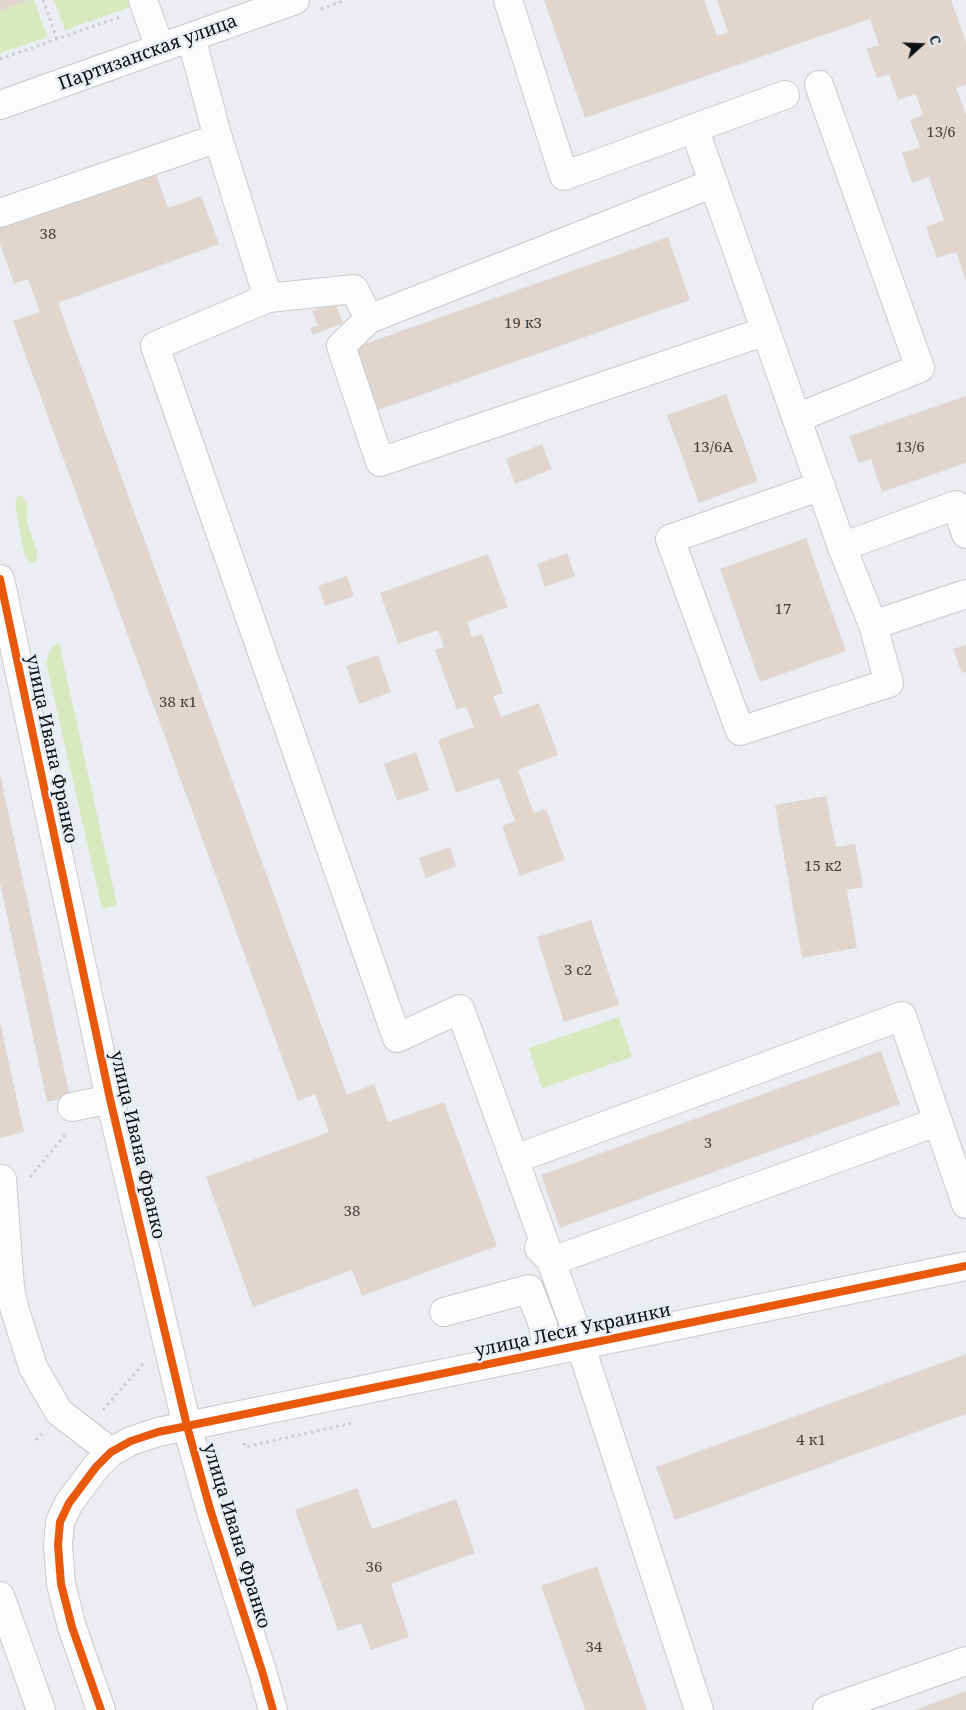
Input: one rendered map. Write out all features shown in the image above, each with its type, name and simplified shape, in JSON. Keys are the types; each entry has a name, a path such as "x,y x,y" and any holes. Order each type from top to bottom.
{"street":[{"name":"Партизанская улица","path":"0,105 295,0"},
{"path":"508,0 564,176 785,95"},
{"path":"145,4 160,48"},
{"path":"191,37 218,138 268,298"},
{"path":"797,418 920,368 819,85"},
{"path":"694,128 714,183 766,331 797,418 821,486 842,546 873,625 889,683 740,730 670,539 821,486"},
{"path":"0,213 218,138"},
{"path":"714,183 369,319 342,346 380,462 766,331"},
{"path":"369,319 354,289 268,298 155,346 397,1038 460,1009 552,1261 699,1710"},
{"path":"842,546 956,505 966,534"},
{"name":"улица Ивана Франко","path":"0,578 91,1103 210,1509 273,1710"},
{"path":"873,625 966,594"},
{"path":"515,1159 902,1016 966,1204"},
{"path":"552,1261 937,1122"},
{"path":"10,1288 14,1180"},
{"path":"522,1231 552,1261"},
{"path":"0,1244 14,1307 33,1367 46,1392 59,1412 111,1452"},
{"name":"улица Леси Украинки","path":"100,1710 72,1627 61,1584 58,1545 60,1522 82,1483 111,1452 131,1441 158,1432 966,1266"},
{"path":"444,1312 528,1289 543,1325 548,1352"},
{"path":"0,1596 41,1710"},
{"path":"827,1710 966,1661"}],"path":[{"path":"43,0 57,39"},
{"path":"0,59 57,39 145,4"},
{"path":"14,1180 91,1103"},
{"path":"103,1410 143,1364"}],"green space":[{"path":"34,0 47,37 0,53 0,11"},
{"path":"54,0 135,0 137,5 65,30"},
{"path":"17,496 22,496 27,506 27,523 37,552 36,562 30,563 24,553 15,504"},
{"path":"59,643 117,905 102,909 46,662 52,647"},
{"path":"619,1017 632,1057 542,1088 529,1048"}],"building":[{"path":"0,0 30,0 0,11"},
{"path":"544,0 704,0 717,36 728,32 717,1 720,0 951,0 966,42 966,85 956,88 966,115 966,281 956,252 937,258 926,227 944,220 929,177 912,183 902,153 920,147 910,120 923,115 916,94 898,100 889,74 877,78 866,49 879,45 870,19 585,118"},
{"path":"154,169 168,208 201,196 219,244 58,303 347,1095 374,1084 388,1122 444,1102 497,1246 362,1296 352,1270 253,1307 206,1177 329,1132 315,1094 298,1101 13,321 40,312 28,279 14,284 0,244 0,225"},
{"path":"668,237 690,300 378,410 356,347"},
{"path":"335,302 343,323 313,335 310,328 318,325 312,311"},
{"path":"726,394 758,481 699,503 667,415"},
{"path":"966,396 966,463 882,492 871,459 859,463 849,436"},
{"path":"542,444 552,469 515,484 506,459"},
{"path":"806,538 846,651 760,682 720,569"},
{"path":"567,553 575,576 545,587 537,564"},
{"path":"488,554 508,607 467,622 472,637 482,634 503,693 493,696 501,717 539,703 558,755 518,770 534,813 546,809 565,860 520,876 502,826 515,821 499,778 456,793 438,740 474,727 466,707 457,710 435,650 444,647 438,630 398,644 380,593"},
{"path":"347,576 354,596 325,606 318,586"},
{"path":"966,645 966,672 962,673 953,649"},
{"path":"378,655 391,692 359,704 346,666"},
{"path":"416,752 429,790 397,801 384,764"},
{"path":"0,774 70,1097 47,1102 0,883"},
{"path":"826,796 836,847 855,844 863,887 847,890 857,948 802,958 775,805"},
{"path":"450,847 456,866 426,878 419,858"},
{"path":"591,920 619,1005 564,1022 537,937"},
{"path":"0,1022 24,1132 0,1138"},
{"path":"881,1051 900,1104 560,1228 541,1175"},
{"path":"966,1354 966,1414 675,1520 656,1467"},
{"path":"357,1488 372,1529 456,1499 475,1553 391,1584 409,1637 371,1650 361,1623 338,1631 295,1510"},
{"path":"597,1566 647,1710 585,1710 541,1586"},
{"path":"966,1691 966,1710 915,1710"}],"cycle path":[{"path":"0,579 110,1099 187,1426 210,1509 273,1710"},
{"path":"101,1710 72,1627 61,1584 58,1545 60,1522 69,1503 96,1467 111,1452 131,1441 158,1432 966,1266"}]}
